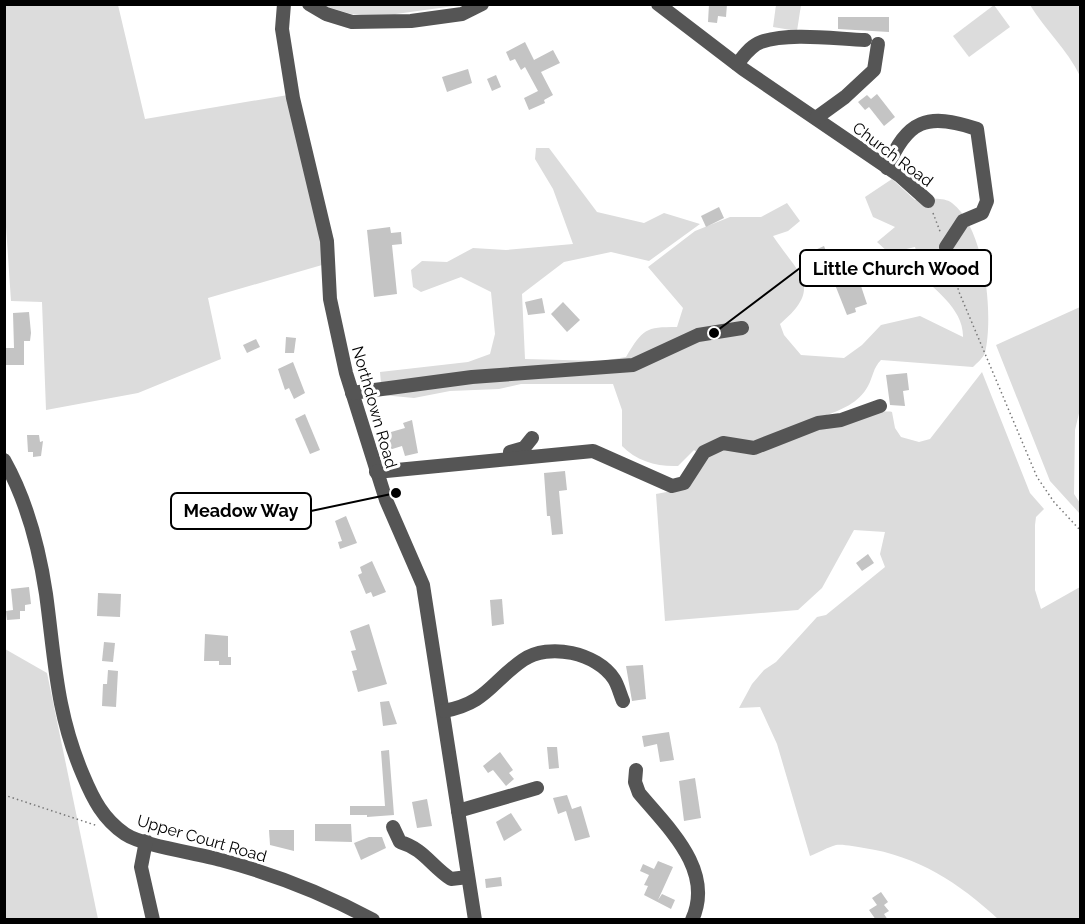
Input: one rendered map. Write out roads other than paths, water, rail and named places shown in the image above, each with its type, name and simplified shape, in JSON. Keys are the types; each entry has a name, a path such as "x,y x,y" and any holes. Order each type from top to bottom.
{"street":[{"name":"Northdown Road","path":"284,4 282,29 293,98 327,241 330,299 352,393 391,514 423,585 475,920"},
{"path":"309,4 326,14 352,22 411,21 462,14 482,4"},
{"name":"Church Road","path":"658,4 737,64 887,168 928,201"},
{"path":"737,64 751,48 760,42 779,38 872,42 874,70 845,97 816,118"},
{"path":"887,168 897,145 912,127 928,120 963,124 977,129 987,201 982,213 963,221 946,247"},
{"path":"352,393 472,377 633,366 698,335 742,328"},
{"path":"375,468 594,451 672,486 684,483 704,452 723,443 754,448 819,423 841,420 879,406"},
{"path":"375,468 512,452 524,448 532,438"},
{"name":"Upper Court Road","path":"4,459 15,480 31,523 45,592 59,705 71,747 103,815 126,835 261,871 317,893 373,920"},
{"path":"444,711 477,701 525,659 540,653 572,652 593,661 614,678 623,700"},
{"path":"636,770 635,782 639,793 692,861 699,898 692,920"},
{"path":"458,811 537,788"},
{"path":"393,827 400,842 417,847 451,879 468,877"},
{"path":"146,841 141,867 153,920"}],"place":[{"name":"Little Church Wood","path":"714,333"},
{"name":"Meadow Way","path":"396,493"}]}
